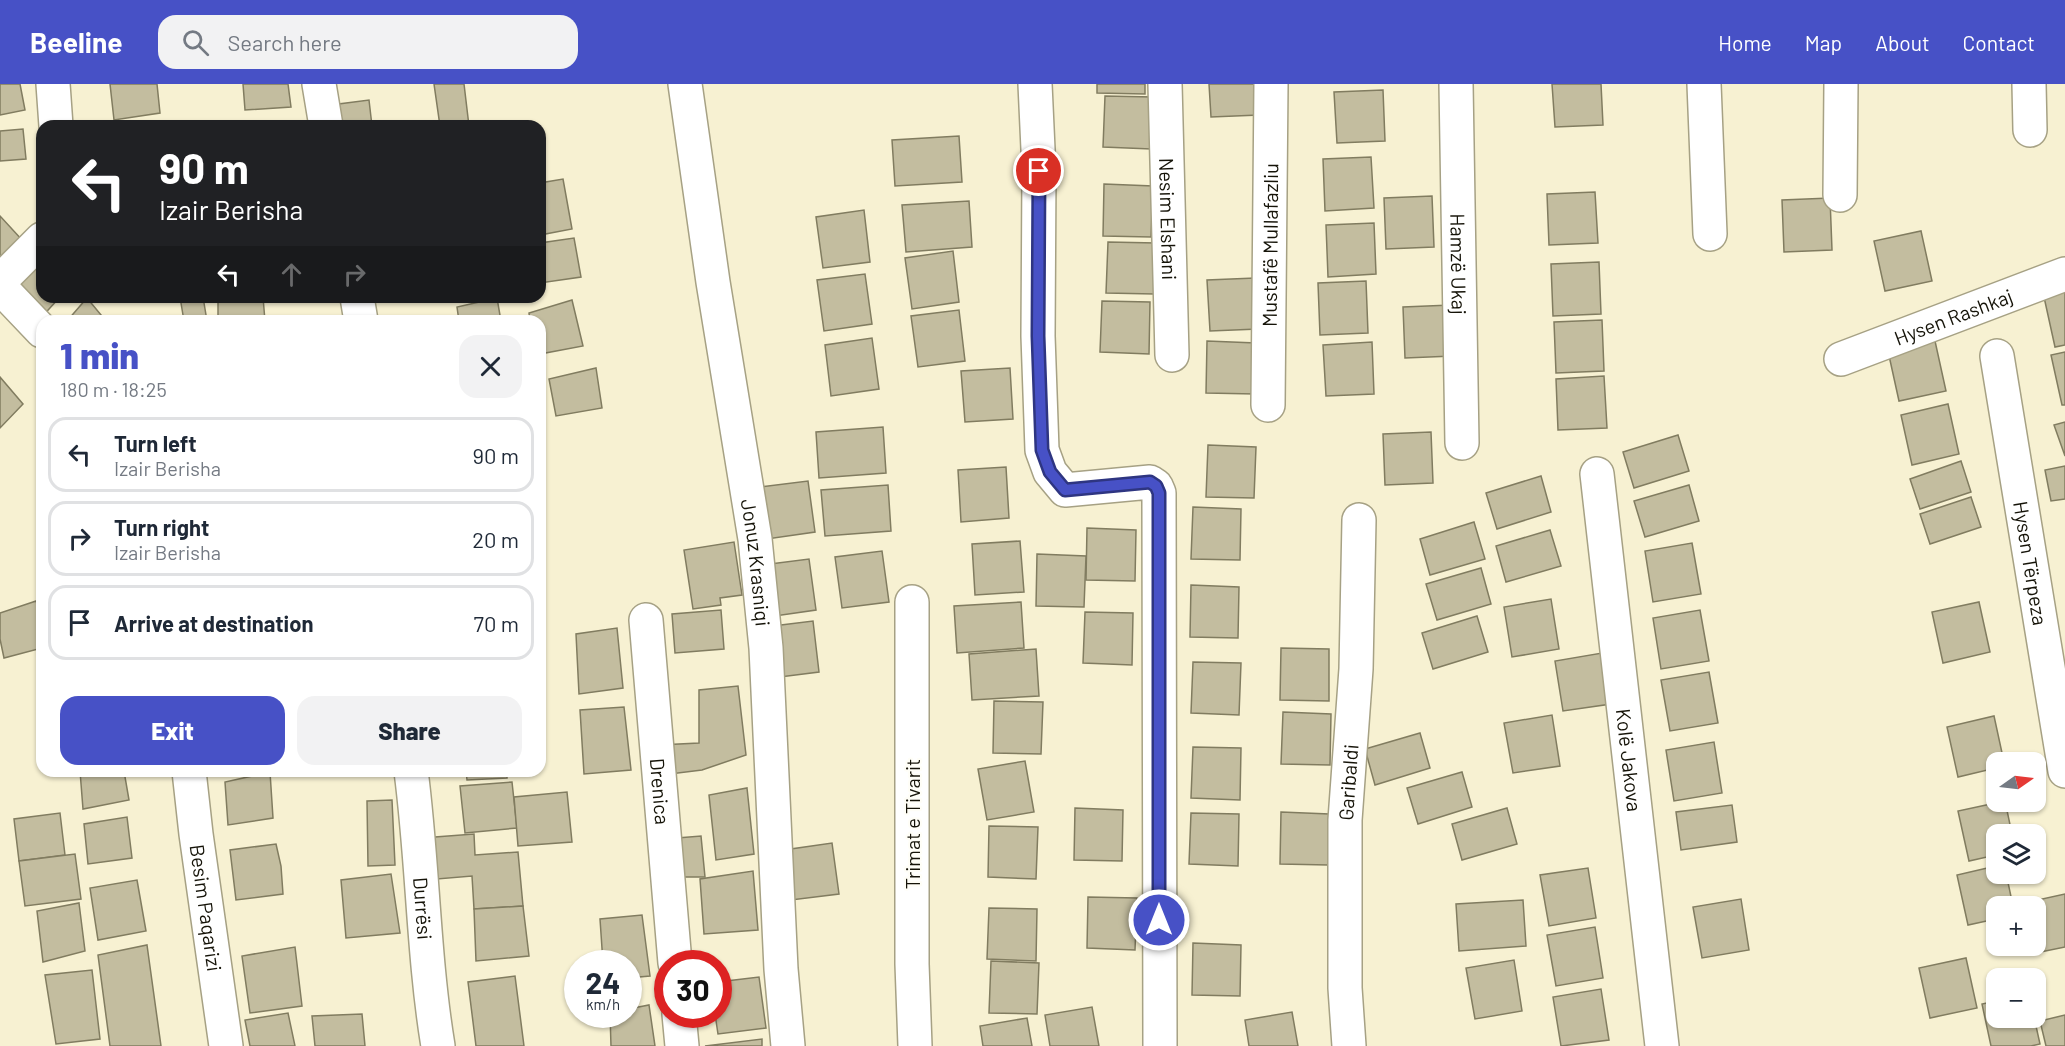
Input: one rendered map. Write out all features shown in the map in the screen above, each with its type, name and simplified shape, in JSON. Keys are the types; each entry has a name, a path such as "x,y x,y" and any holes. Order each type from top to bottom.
{"street":[{"path":"53,84 56,120"},
{"path":"319,84 325,120"},
{"name":"Jonuz Krasniqi","path":"685,84 715,294 755,539 767,670 781,969 788,1046"},
{"path":"1035,84 1039,171 1038,336 1042,450 1050,472 1065,490 1150,482 1156,486 1159,493 1160,1046"},
{"name":"Nesim Elshani","path":"1165,84 1172,355"},
{"name":"Mustafë Mullafazliu","path":"1268,405 1271,84"},
{"name":"Hamzë Ukaj","path":"1456,84 1462,443"},
{"path":"1704,84 1710,234"},
{"path":"1840,195 1841,84"},
{"path":"2029,84 2030,130"},
{"path":"0,282 36,245"},
{"name":"Hysen Rashkaj","path":"1840,359 2065,274"},
{"path":"0,287 36,325"},
{"name":"Hysen Tërpeza","path":"1997,356 2065,771"},
{"name":"Kolë Jakova","path":"1597,474 1662,1046"},
{"name":"Garibaldi","path":"1349,1046 1345,988 1346,820 1356,669 1359,520"},
{"name":"Trimat e Tivarit","path":"912,602 912,964 915,1046"},
{"name":"Drenica","path":"646,620 674,950"},
{"name":"Besim Paqarizi","path":"190,777 226,1046"},
{"name":"Durrësi","path":"412,777 418,822 432,1006 438,1046"},
{"path":"680,1028 682,1046"}],"building":[{"path":"0,84 20,84 25,110 0,115"},
{"path":"110,84 157,84 160,113 114,120"},
{"path":"243,84 288,84 291,107 245,110"},
{"path":"434,84 464,84 468,120 439,120"},
{"path":"1097,84 1145,84 1145,94 1097,93"},
{"path":"1209,84 1257,84 1259,115 1211,117"},
{"path":"1552,84 1601,84 1603,125 1555,127"},
{"path":"1383,90 1385,141 1337,143 1334,92"},
{"path":"1105,96 1153,97 1151,149 1103,147"},
{"path":"369,100 371,120 333,120 331,105"},
{"path":"23,129 26,159 0,161 0,131"},
{"path":"959,136 962,182 895,186 892,140"},
{"path":"1371,157 1374,208 1325,211 1323,159"},
{"path":"563,179 572,229 546,234 546,182"},
{"path":"1104,184 1153,186 1151,237 1103,236"},
{"path":"1595,192 1598,243 1549,245 1547,194"},
{"path":"1432,196 1434,247 1386,249 1384,198"},
{"path":"1830,198 1832,250 1784,252 1782,200"},
{"path":"969,201 972,247 906,252 902,205"},
{"path":"864,210 870,262 823,268 816,217"},
{"path":"0,216 23,241 0,266"},
{"path":"1374,223 1376,274 1328,277 1326,225"},
{"path":"1921,231 1932,281 1885,291 1874,241"},
{"path":"574,238 581,277 546,282 546,242"},
{"path":"1108,242 1156,243 1154,294 1106,293"},
{"path":"953,251 959,302 912,309 905,258"},
{"path":"36,262 36,303 55,303 44,315 36,315 36,317 6,290"},
{"path":"1599,262 1601,314 1553,316 1551,264"},
{"path":"865,274 872,324 824,331 817,280"},
{"path":"1255,278 1258,329 1210,331 1207,280"},
{"path":"1366,281 1368,333 1320,335 1318,283"},
{"path":"2065,292 2065,345 2055,347 2044,297"},
{"path":"572,300 583,346 546,353 546,315 529,315 529,313"},
{"path":"1102,301 1150,302 1149,354 1100,352"},
{"path":"83,303 91,303 101,315 72,315"},
{"path":"181,303 204,303 206,315 183,315"},
{"path":"218,303 264,303 264,315 218,315"},
{"path":"475,303 498,303 500,315 458,315 457,307"},
{"path":"1451,305 1453,356 1405,358 1403,307"},
{"path":"959,310 965,361 918,367 911,316"},
{"path":"1602,320 1604,371 1556,373 1554,322"},
{"path":"872,338 879,389 831,396 825,345"},
{"path":"1207,341 1256,343 1255,394 1206,393"},
{"path":"1935,341 1946,391 1899,401 1888,351"},
{"path":"1372,342 1374,394 1326,396 1323,345"},
{"path":"2065,352 2065,405 2062,405 2051,355"},
{"path":"596,368 602,408 556,416 549,379"},
{"path":"1010,368 1013,419 965,422 961,371"},
{"path":"1604,376 1607,428 1558,430 1556,379"},
{"path":"0,377 23,404 0,428"},
{"path":"1948,404 1959,454 1912,465 1901,415"},
{"path":"2065,422 2065,456 2054,425"},
{"path":"883,427 886,473 819,478 816,432"},
{"path":"1431,432 1433,483 1385,485 1383,434"},
{"path":"1678,435 1689,471 1634,488 1623,452"},
{"path":"1208,445 1256,447 1254,498 1206,497"},
{"path":"1961,461 1971,492 1920,509 1910,479"},
{"path":"2065,466 2065,499 2051,501 2045,470"},
{"path":"1006,467 1009,518 961,522 958,470"},
{"path":"1541,476 1551,512 1497,529 1486,493"},
{"path":"808,481 815,532 767,539 760,487"},
{"path":"888,485 891,531 825,536 821,490"},
{"path":"1689,485 1699,521 1645,537 1634,501"},
{"path":"1971,497 1981,527 1930,544 1920,514"},
{"path":"1193,507 1241,509 1240,560 1191,559"},
{"path":"1474,522 1485,559 1430,575 1420,539"},
{"path":"1087,528 1136,530 1135,581 1086,580"},
{"path":"1550,530 1561,566 1506,582 1496,546"},
{"path":"1020,541 1024,592 975,595 972,544"},
{"path":"734,542 742,595 720,598 721,605 693,609 684,550"},
{"path":"1692,543 1701,594 1653,602 1645,551"},
{"path":"882,551 889,602 842,608 835,557"},
{"path":"1037,554 1086,556 1084,607 1036,606"},
{"path":"809,559 816,610 768,617 762,565"},
{"path":"1481,568 1491,604 1437,620 1426,584"},
{"path":"1191,585 1239,587 1238,638 1190,637"},
{"path":"1551,599 1559,649 1512,657 1504,607"},
{"path":"36,601 36,650 4,658 0,639 0,613"},
{"path":"1021,602 1024,648 957,653 954,606"},
{"path":"1979,602 1990,652 1943,663 1932,612"},
{"path":"721,610 724,649 675,653 672,614"},
{"path":"1700,610 1709,661 1661,669 1653,618"},
{"path":"1085,612 1133,613 1132,665 1083,663"},
{"path":"1477,616 1488,652 1433,669 1422,633"},
{"path":"813,621 819,672 772,678 765,627"},
{"path":"617,628 623,688 579,694 576,634"},
{"path":"1281,648 1329,649 1329,701 1280,700"},
{"path":"1036,649 1039,696 972,700 969,654"},
{"path":"1602,653 1611,704 1563,711 1555,661"},
{"path":"1193,662 1241,663 1239,715 1191,713"},
{"path":"1709,672 1718,723 1670,731 1661,680"},
{"path":"738,686 746,755 702,770 662,775 659,745 699,743 699,690"},
{"path":"994,701 1043,702 1041,754 993,753"},
{"path":"624,707 631,770 584,774 580,710"},
{"path":"1283,712 1331,714 1330,765 1281,764"},
{"path":"1552,715 1560,766 1513,773 1504,723"},
{"path":"1994,716 2002,752 1986,752 1986,770 1958,777 1947,727"},
{"path":"1420,733 1430,768 1375,785 1365,749"},
{"path":"1714,742 1722,793 1674,801 1666,750"},
{"path":"1193,747 1241,748 1240,800 1191,798"},
{"path":"1025,761 1034,812 987,820 978,769"},
{"path":"1462,772 1472,807 1418,824 1407,788"},
{"path":"80,777 125,777 129,800 83,809"},
{"path":"248,777 270,777 273,818 228,825 225,782"},
{"path":"467,777 507,777 507,778 467,780"},
{"path":"512,782 517,828 465,833 460,786"},
{"path":"747,788 754,854 716,860 709,795"},
{"path":"567,792 572,842 518,846 514,797"},
{"path":"392,800 395,865 368,866 367,801"},
{"path":"1732,805 1737,842 1681,850 1676,812"},
{"path":"1986,805 1986,812 2007,812 2010,824 1986,824 1986,857 1969,861 1958,811"},
{"path":"1075,808 1123,810 1122,861 1074,860"},
{"path":"1507,808 1517,844 1462,860 1452,824"},
{"path":"1281,812 1329,814 1328,865 1280,864"},
{"path":"60,813 65,855 19,861 14,819"},
{"path":"1191,813 1239,814 1238,866 1189,864"},
{"path":"127,817 132,858 88,864 84,824"},
{"path":"989,826 1038,827 1036,879 988,877"},
{"path":"474,834 475,855 518,852 523,906 474,909 472,876 425,880 422,838"},
{"path":"701,836 705,877 668,877 665,839"},
{"path":"832,843 839,894 791,900 784,850"},
{"path":"276,844 281,866 283,894 236,900 230,850"},
{"path":"75,854 81,899 25,906 19,861"},
{"path":"1588,868 1596,918 1549,926 1540,875"},
{"path":"1986,868 1986,884 2008,884 2011,896 1986,896 1986,921 1968,925 1957,875"},
{"path":"753,871 758,930 704,934 700,879"},
{"path":"391,874 400,933 346,938 341,880"},
{"path":"137,880 146,931 98,940 90,888"},
{"path":"2065,894 2065,947 2046,951 2046,898"},
{"path":"1088,897 1137,898 1135,950 1087,948"},
{"path":"1741,899 1749,950 1702,958 1693,907"},
{"path":"1523,900 1526,946 1459,951 1456,904"},
{"path":"79,903 85,951 43,962 37,911"},
{"path":"523,906 529,956 476,961 474,909"},
{"path":"989,908 1037,909 1036,961 987,959"},
{"path":"642,915 650,976 642,977 642,950 602,950 600,919"},
{"path":"1595,927 1603,978 1556,986 1547,935"},
{"path":"1193,943 1241,945 1240,996 1192,995"},
{"path":"147,945 161,1046 110,1046 98,955"},
{"path":"295,947 302,1006 250,1013 242,956"},
{"path":"1966,958 1977,1008 1930,1018 1919,968"},
{"path":"1514,960 1522,1011 1475,1019 1466,968"},
{"path":"991,961 1039,963 1037,1014 989,1013"},
{"path":"92,970 100,1039 56,1044 45,975"},
{"path":"515,976 524,1046 476,1046 468,982"},
{"path":"759,977 766,1028 718,1034 717,1028 732,1028 732,980"},
{"path":"1601,989 1609,1040 1561,1046 1553,997"},
{"path":"1986,1003 1986,1023 1982,1004"},
{"path":"649,1005 655,1046 611,1046 610,1028 642,1028 642,1006"},
{"path":"1092,1007 1099,1046 1050,1046 1045,1015"},
{"path":"1292,1012 1298,1046 1249,1046 1245,1020"},
{"path":"288,1013 295,1046 250,1046 245,1020"},
{"path":"362,1014 365,1046 315,1046 312,1016"},
{"path":"2065,1015 2065,1046 2046,1046 2042,1028 2046,1028 2046,1020"},
{"path":"1027,1018 1032,1046 983,1046 980,1026"},
{"path":"1987,1028 2036,1028 2040,1044 2031,1046 1991,1046"},
{"path":"762,1039 762,1046 705,1046"}],"route":[{"path":"1039,171 1038,336 1042,450 1050,472 1065,490 1150,482 1156,486 1159,493 1159,920"}]}
